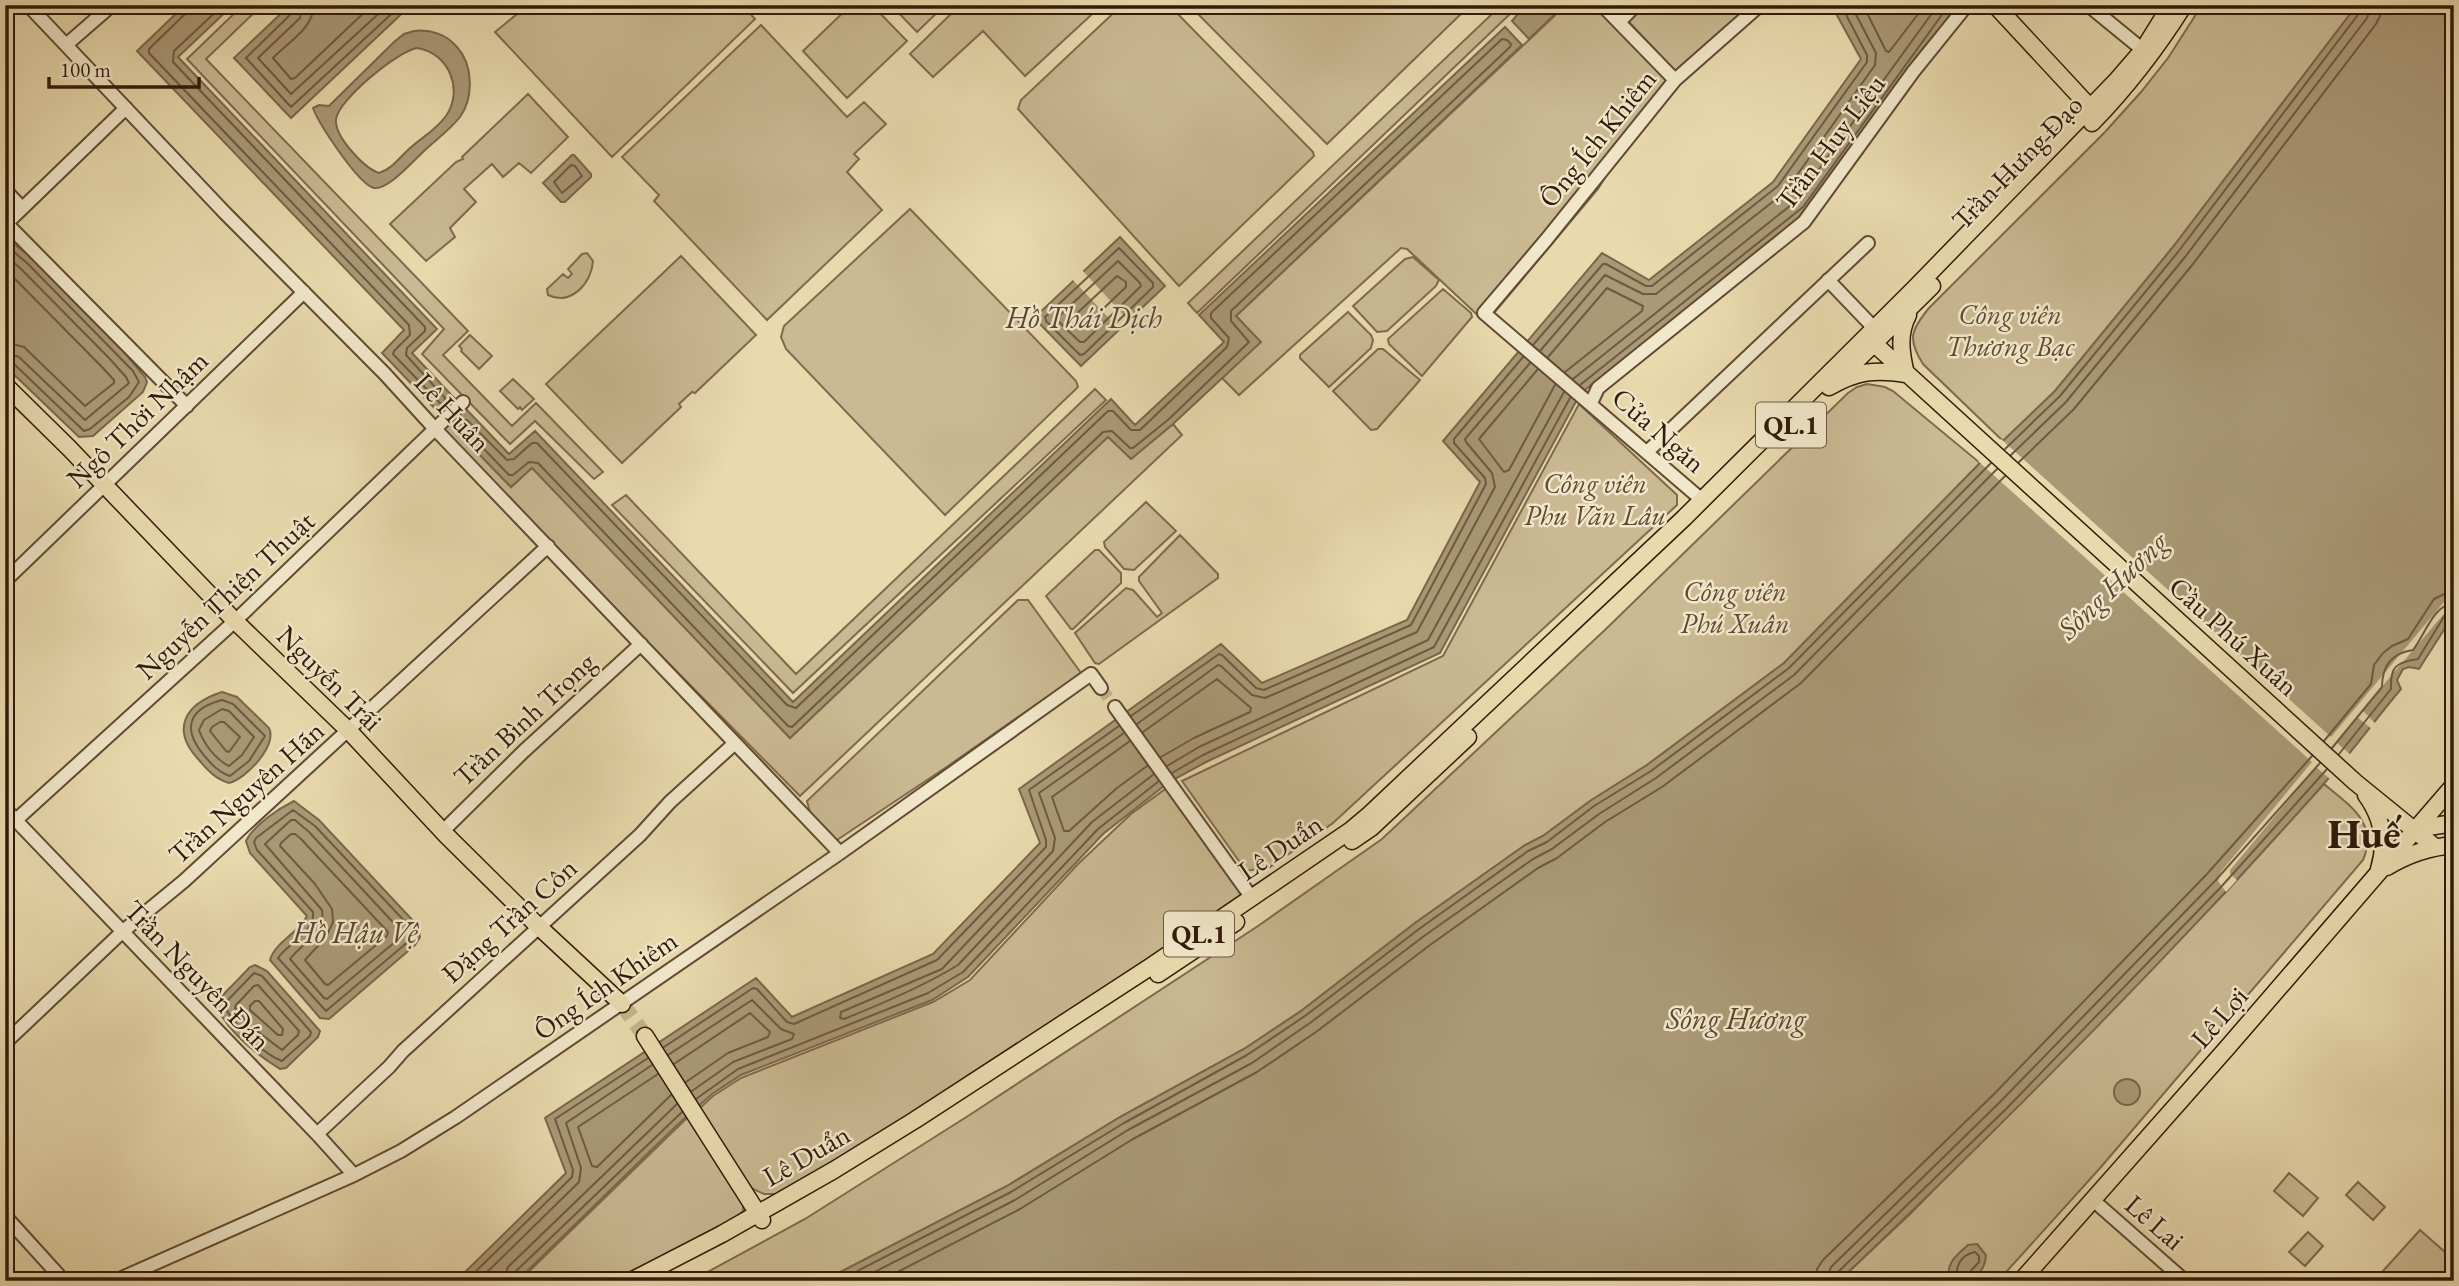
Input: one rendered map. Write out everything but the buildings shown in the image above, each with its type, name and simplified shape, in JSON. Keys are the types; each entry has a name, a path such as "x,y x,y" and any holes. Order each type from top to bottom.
{"main road":[{"path":"1995,5 2095,113"},
{"name":"Trần Hưng Đạo","path":"1871,336 1912,307 2095,113 2143,50 2172,5"},
{"name":"Trần Hưng Đạo","path":"1871,336 2095,113 2127,86 2158,47 2184,5"},
{"path":"1906,374 1902,359 1901,329 1912,307"},
{"name":"Cầu Phú Xuân","path":"1871,336 1906,374 2355,782 2435,846"},
{"name":"Lê Duẩn","path":"654,1281 761,1217 1255,902 1370,814 1829,387 1871,336"},
{"name":"Lê Duẩn","path":"1706,503 1871,336"},
{"name":"QL.1","path":"1829,387 1852,375 1871,371 1906,374"},
{"name":"Nguyễn Trãi","path":"5,385 235,621 349,731 443,831 538,926 622,1004"},
{"path":"2355,782 2369,799 2382,831 2384,844 2378,872"},
{"path":"2452,787 2448,799 2454,813"},
{"name":"Lê Lợi","path":"2021,1281 2452,787"},
{"path":"2414,829 2454,823"},
{"path":"2378,872 2412,854 2435,846 2454,845"},
{"path":"645,1036 761,1217"},
{"name":"Lê Duẩn","path":"631,1281 761,1217"}],"street":[{"name":"Lê Huân","path":"28,5 385,374 774,787 840,853"},
{"path":"66,45 112,5"},
{"path":"1602,5 1675,80"},
{"path":"1619,22 1636,5"},
{"name":"Ông Ích Khiêm","path":"1521,344 1484,313 1675,80 1760,5"},
{"name":"Trần Huy Liệu","path":"1588,400 1598,388 1804,222 1913,72 1967,5"},
{"path":"2088,5 2143,50"},
{"path":"126,108 6,225 187,405"},
{"path":"5,190 22,208"},
{"path":"1647,452 1868,243"},
{"path":"1828,280 1871,336"},
{"name":"Ngô Thời Nhậm","path":"5,581 304,292"},
{"name":"Cửa Ngăn","path":"1521,344 1706,503"},
{"name":"Nguyễn Thiện Thuật","path":"16,820 235,621 463,402"},
{"name":"Trần Nguyên Hãn","path":"5,1043 122,932 184,881 548,546"},
{"name":"Trần Bình Trọng","path":"443,831 533,742 641,645"},
{"name":"Ông Ích Khiêm","path":"115,1281 354,1175 401,1151 456,1117 622,1004 1091,674 1101,688"},
{"path":"1115,707 1255,902"},
{"name":"Đặng Trần Côn","path":"317,1133 538,926 640,835 670,802 735,743"},
{"name":"Trần Nguyên Đán","path":"5,809 317,1133 354,1175"},
{"name":"Lê Lai","path":"2093,1200 2185,1281"},
{"path":"5,1216 64,1281"}],"green space":[{"path":"243,5 262,5 206,59 468,331 443,355 512,426 536,403 603,472 594,479 535,421 510,444 422,354 444,329 187,59"},
{"path":"528,5 601,5 606,9 612,5 742,5 755,19 612,157 495,32"},
{"path":"851,5 872,5 907,41 847,98 803,51"},
{"path":"891,5 945,5 917,32"},
{"path":"960,5 1102,5 1025,76 983,31 933,77 910,54"},
{"path":"1122,5 1169,5 1314,156 1179,286 1018,109 1021,100"},
{"path":"1189,5 1458,5 1464,11 1327,144"},
{"path":"1483,5 1502,5 1510,14 1197,313 1188,303 1491,15"},
{"path":"1566,5 1595,5 1669,82 1599,171 1608,173 1598,189 1485,322 1407,249 1401,248 1239,395 1222,378 1260,342 1236,316"},
{"path":"1645,5 1750,5 1677,73 1628,21"},
{"name":"Công viên Thương Bạc","path":"2202,5 2357,5 2173,247 2055,391 2003,441 1923,364 1913,341 1915,329 1929,308 2105,132 2141,92 2168,58"},
{"path":"761,25 847,117 864,102 886,124 854,154 859,159 847,172 882,210 767,320 654,201 659,195 622,157"},
{"path":"528,94 568,137 531,173 519,163 503,177 492,164 464,189 476,202 450,228 455,237 426,261 390,224 456,162 463,159 462,157"},
{"path":"910,209 1076,381 1078,387 945,515 786,349 781,337 784,326"},
{"path":"587,253 593,261 592,269 579,290 565,297 548,295 547,289 563,274 568,278 572,274 568,269 582,254"},
{"path":"681,256 756,335 695,393 692,392 679,404 681,407 622,463 546,384"},
{"path":"1413,257 1439,280 1436,286 1387,331 1377,332 1353,306 1405,259"},
{"path":"1443,289 1471,313 1472,317 1422,376 1389,344 1388,339"},
{"path":"1348,312 1371,335 1371,348 1329,387 1300,355"},
{"path":"470,335 492,356 479,369 459,346"},
{"path":"1378,349 1383,349 1420,380 1377,429 1371,430 1333,391"},
{"path":"513,379 534,399 522,410 500,391"},
{"name":"Công viên Phú Xuân","path":"1867,384 1893,391 1980,463 1784,663 1647,765 1590,801 1543,836 1525,845 1415,923 1301,1011 1244,1049 1120,1117 1007,1186 823,1281 691,1281 805,1219 968,1116 1258,926 1382,839 1607,628 1848,393"},
{"path":"1095,389 1106,400 793,693 612,505 626,495 796,674"},
{"name":"Công viên Phu Văn Lâu","path":"1579,404 1677,495 1677,505 1333,823 1270,867 1246,871 1182,781 1443,656"},
{"path":"449,423 511,487 532,467 790,738 1108,436 1131,459 1173,424 1182,435 800,796 440,432"},
{"path":"1146,502 1176,531 1134,570 1124,569 1105,547 1104,542"},
{"path":"1180,535 1218,574 1218,578 1099,664 1095,663 1075,633 1126,588 1133,590 1157,617 1162,613 1139,581 1139,577"},
{"path":"1095,550 1099,550 1121,573 1121,583 1071,629 1046,596"},
{"path":"1018,600 1028,600 1081,673 834,842 811,816 807,801"},
{"path":"2324,784 2352,808 2364,825 2367,847 2363,860 2101,1167 1998,1281 1839,1281 1909,1215 2226,892"},
{"path":"1170,788 1240,890 1241,896 1235,904 924,1106 781,1194 764,1194 749,1187 700,1108 741,1078 933,1002 970,980 1078,864 1131,814"},
{"path":"688,1117 743,1198 743,1211 734,1221 611,1281 519,1281"},
{"path":"2289,1173 2318,1198 2303,1216 2274,1191"},
{"path":"2358,1182 2385,1207 2373,1220 2346,1195"},
{"path":"2420,1230 2454,1260 2454,1267 2441,1281 2374,1281"},
{"path":"2308,1232 2323,1246 2305,1266 2289,1252"}],"water":[{"path":"185,5 233,5 178,57 437,329 412,353 457,401 442,416 382,353 404,330 137,51"},
{"path":"290,5 411,5 291,118 234,58"},
{"path":"1508,5 1544,5 1554,15 1529,39 1512,21 1517,15"},
{"path":"1837,5 1957,5 1808,212 1580,394 1440,653 1206,762 1169,782 1103,834 968,977 932,1000 741,1075 712,1094 517,1281 442,1281 461,1276 566,1173 545,1118 756,978 792,1017 933,954 1040,843 1019,789 1221,644 1262,683 1407,620 1480,482 1443,441 1602,253 1649,280 1773,182 1861,59 1833,8"},
{"name":"Sông Hương","path":"2357,5 2454,5 2454,614 2419,669 2403,669 2397,680 2401,689 2331,775 2204,915 2085,1039 1839,1281 823,1281 1007,1186 1120,1117 1244,1049 1301,1011 1415,923 1525,845 1543,836 1590,801 1647,765 1784,663 1981,462 2055,391 2173,247"},
{"path":"1505,27 1522,45 1236,316 1261,342 1131,459 1108,437 790,738 532,468 511,487 449,423 465,408 509,454 535,431 793,702 1111,399 1135,425 1224,342 1199,315"},
{"path":"414,31 432,32 448,39 457,47 469,72 468,100 460,117 446,131 393,180 374,188 349,165 313,108 319,105 329,106 404,34","holes":["417,48 438,57 450,74 454,95 451,106 438,126 392,166 379,173 351,150 340,134 336,119 347,100 370,77 408,51"]},
{"path":"572,155 591,177 565,202 561,202 543,183"},
{"name":"Hồ Thái Dịch","path":"1120,237 1165,286 1081,366 1034,318"},
{"path":"13,243 32,258 120,347 145,377 147,382 143,392 93,436 79,437 5,366 5,247"},
{"path":"222,692 237,697 269,728 271,735 265,752 252,768 229,783 212,774 190,749 184,728 186,719 199,703"},
{"name":"Hồ Hậu Vệ","path":"294,801 319,820 418,926 420,937 415,945 329,1019 320,1018 270,960 277,948 299,928 307,916 250,853 246,841 260,823"},
{"path":"255,965 267,971 320,1031 318,1037 286,1068 280,1069 244,1042 217,1008 219,999"},
{"path":"2127,1079 2136,1083 2140,1092 2136,1101 2127,1105 2118,1101 2114,1092 2118,1083"},
{"path":"1977,1244 1986,1255 1979,1273 1963,1281 1950,1279 1949,1269 1953,1260 1968,1245"}],"pier":[{"path":"1081,269 1131,323 1122,332 1071,278"},
{"path":"2001,439 2331,737 2454,590 2454,602 2362,710 2376,724 2372,729 2357,717 2336,742 2351,755 2331,780 2316,767 2230,870 2230,874 2237,880 2226,892 2218,881 2220,873 2312,762 1978,461"}],"tunnel":[{"path":"1101,688 1115,707"},
{"path":"622,1004 645,1036"}],"district":[{"name":"Huế","path":"2364,833"}]}
